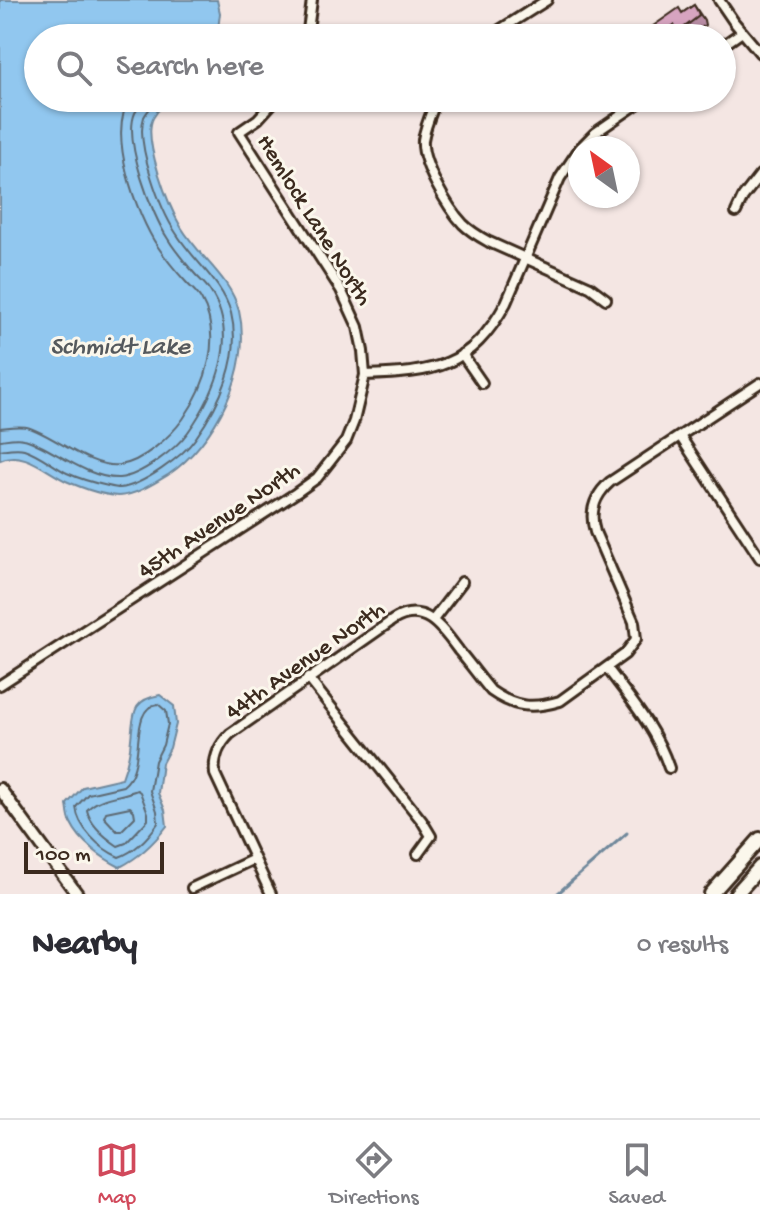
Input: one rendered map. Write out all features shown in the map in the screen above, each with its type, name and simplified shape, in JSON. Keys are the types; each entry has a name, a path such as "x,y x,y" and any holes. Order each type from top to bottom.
{"main road":[{"path":"711,894 760,839"},
{"path":"736,894 760,867"}],"street":[{"path":"309,24 312,0"},
{"path":"509,24 547,0"},
{"path":"719,0 760,53"},
{"path":"736,36 742,32"},
{"name":"Hemlock Lane North","path":"264,112 239,132 351,308 358,327 365,375"},
{"path":"432,112 423,140 426,163 463,224 489,242 590,287 606,299"},
{"path":"592,136 626,112"},
{"path":"365,375 416,373 436,368 472,347 497,320 568,166"},
{"path":"736,212 760,175"},
{"path":"462,354 482,383"},
{"name":"45th Avenue North","path":"0,685 317,478 346,441 365,375"},
{"path":"462,582 433,620 491,691 515,705 548,705 560,701 607,668 632,647 636,639 636,630 592,522 595,500 610,482 760,383"},
{"path":"680,436 760,558"},
{"name":"44th Avenue North","path":"254,859 215,774 219,747 230,734 399,616 420,614 433,620"},
{"path":"607,668 655,734 669,768"},
{"path":"308,678 422,821 431,836 418,854"},
{"path":"0,789 77,894"},
{"path":"192,888 254,859 271,894"}],"water":[{"name":"Schmidt Lake","path":"0,0 217,0 219,24 24,24 24,112 156,112 151,141 158,173 170,204 188,238 229,288 239,311 242,333 240,357 226,403 201,444 185,461 168,475 131,494 118,496 91,491 25,459 9,457 0,460"},
{"path":"160,695 174,706 176,724 170,748 162,763 158,793 167,826 146,849 120,867 80,837 70,821 67,804 83,787 122,778 136,710 144,700"}],"building":[{"path":"694,5 699,16 688,24 656,24 679,8 682,13"}],"waterway":[{"path":"557,894 627,833"}]}
